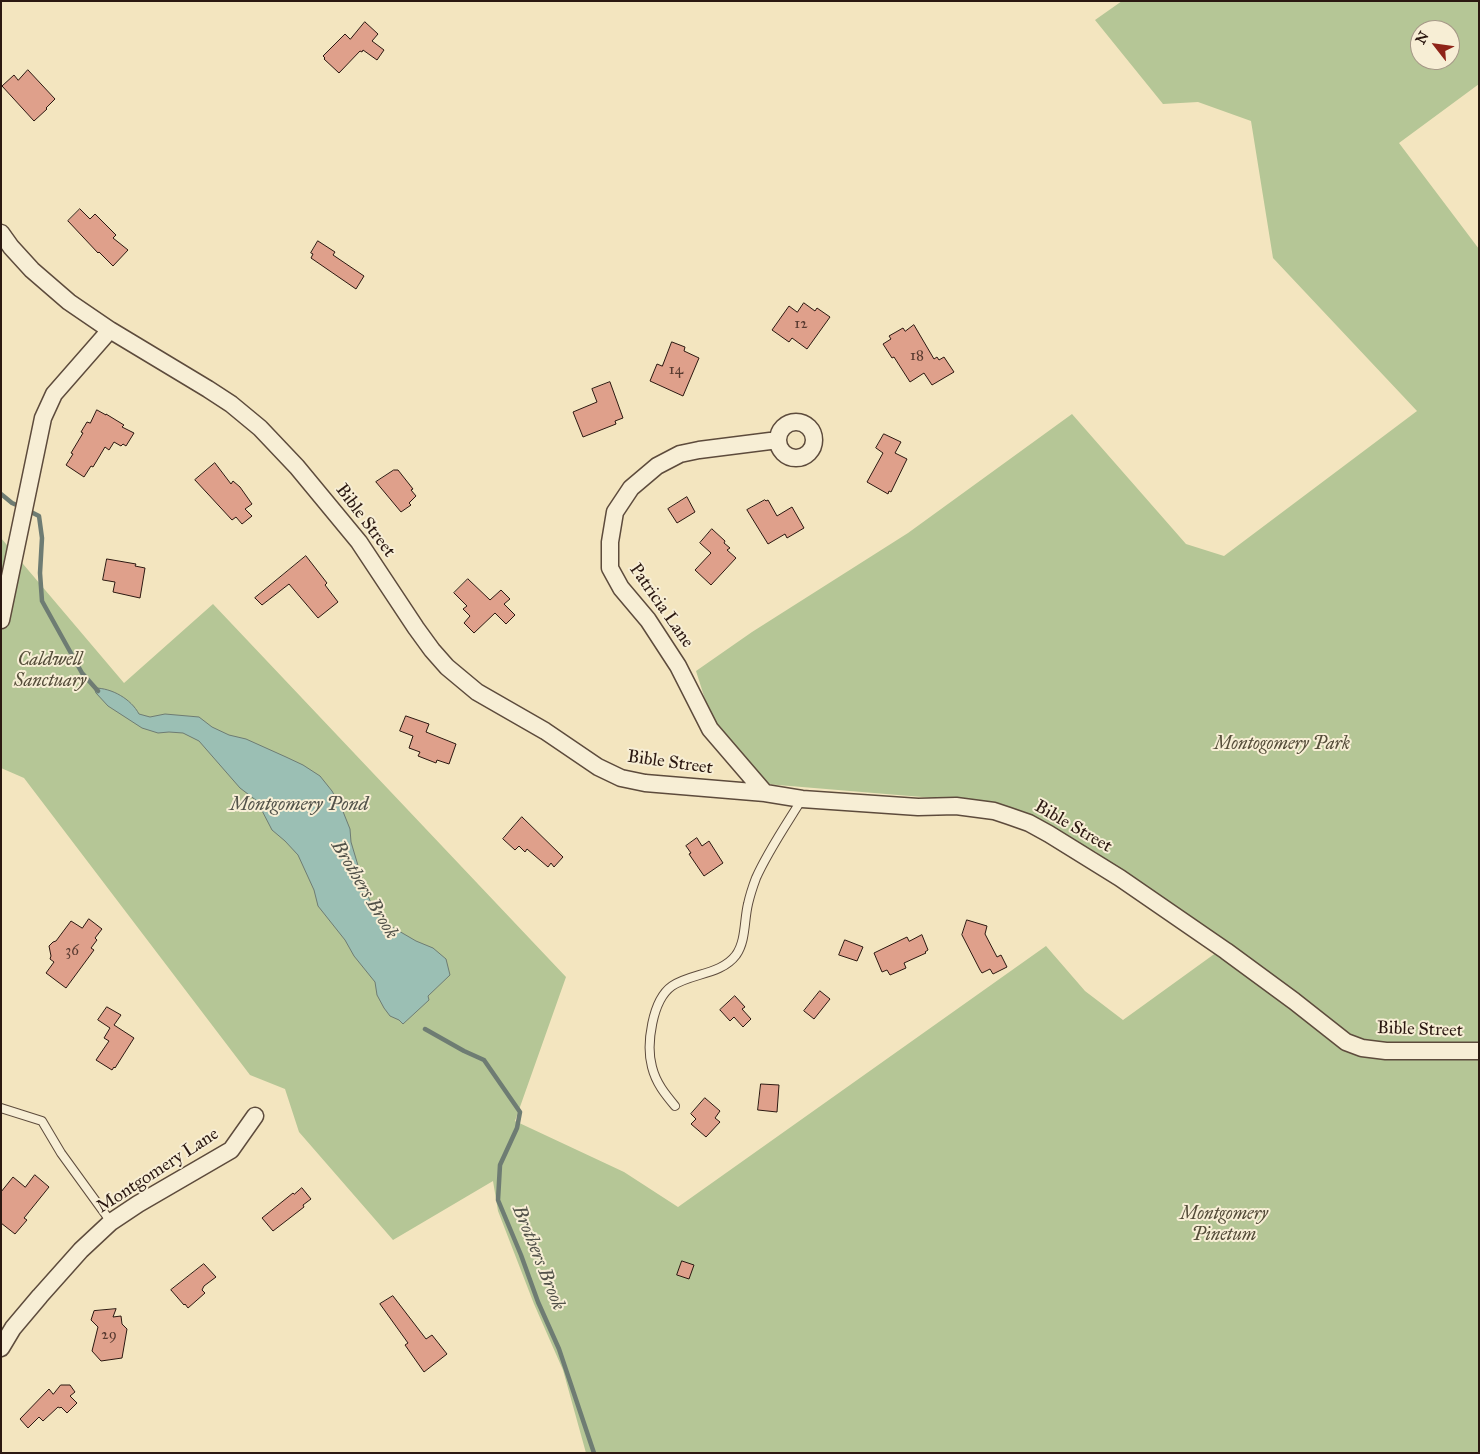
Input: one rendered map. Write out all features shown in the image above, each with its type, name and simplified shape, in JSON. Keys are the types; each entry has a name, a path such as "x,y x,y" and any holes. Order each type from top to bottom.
{"street":[{"name":"Bible Street","path":"1,233 19,256 41,279 69,302 110,330 231,404 274,441 308,478 359,542 432,650 457,676 476,692 545,731 598,767 621,778 645,784 765,793 802,799 918,807 956,806 994,811 1029,823 1120,878 1234,957 1346,1042 1362,1048 1386,1051 1479,1051"},
{"path":"1,620 43,418 54,394 110,330"},
{"name":"Patricia Lane","path":"765,793 710,729 678,666 648,620 621,588 610,568 610,542 615,512 631,488 657,466 680,454 778,440"},
{"name":"Montgomery Lane","path":"1,1348 13,1328 40,1296 81,1250 111,1222 138,1204 232,1150 255,1116"}],"lane":[{"path":"675,1106 659,1087 651,1066 650,1042 654,1014 659,1000 671,986 722,967 736,955 743,938 748,903 756,878 802,799"},
{"path":"1,1108 42,1121 61,1154 111,1222"}],"green space":[{"path":"1122,1 1479,1 1479,84 1399,143 1479,249 1479,1453 586,1453 563,1370 534,1304 498,1211 493,1181 393,1240 299,1132 285,1089 250,1075 24,778 1,768 1,538 124,683 213,604 566,977 515,1121 624,1172 678,1207 1046,946 1085,991 1123,1020 1224,947 1096,852 1029,818 970,801 754,783 734,748 710,715 696,671 752,632 908,533 1072,414 1186,544 1224,556 1417,411 1273,258 1251,121 1198,102 1163,104 1095,20"}],"water":[{"name":"Montgomery Pond","path":"95,688 108,690 120,695 139,714 150,717 165,714 199,717 212,727 229,735 246,739 286,757 320,776 332,791 342,809 350,829 351,842 365,889 374,910 392,927 416,941 433,948 446,959 450,975 428,996 429,1000 403,1024 390,1016 377,995 375,982 318,906 314,890 298,855 272,830 257,801 240,788 199,741 183,733 158,733 142,728 108,706 96,693"}],"building":[{"path":"365,22 378,34 372,41 384,50 377,60 363,50 362,52 360,51 339,73 323,56 345,34 350,39"},
{"path":"28,70 55,99 34,121 2,86 14,75 18,80"},
{"path":"80,209 90,219 95,214 116,235 113,238 128,250 113,266 68,221"},
{"path":"318,241 335,252 333,255 364,276 356,289 311,258 313,254 311,253"},
{"path":"804,303 815,311 817,308 830,317 807,349 792,338 789,342 772,330 789,306 797,312"},
{"path":"914,325 934,359 937,357 939,360 944,357 954,372 932,385 924,373 910,382 883,344 891,339 889,336 903,328 905,331"},
{"path":"672,342 685,347 684,351 699,358 683,396 650,381 657,364 662,366"},
{"path":"610,382 623,418 615,421 616,424 583,437 573,412 597,402 592,389"},
{"path":"97,410 124,425 122,427 134,433 126,446 123,444 121,446 114,442 109,450 105,447 93,467 91,466 84,477 66,465 83,433 81,432 87,422 90,423"},
{"path":"884,434 901,442 895,453 907,459 891,492 889,491 888,494 867,482 883,453 876,448"},
{"path":"215,463 231,484 233,481 240,487 252,504 245,509 252,516 242,524 236,517 232,520 195,480"},
{"path":"394,470 398,470 413,489 411,490 416,496 409,503 411,505 401,512 376,482"},
{"path":"687,497 695,512 677,523 668,509"},
{"path":"768,500 777,516 792,507 804,528 787,538 785,534 768,544 747,510"},
{"path":"712,529 725,541 724,543 730,548 727,550 736,558 711,585 695,570 711,553 700,543"},
{"path":"306,556 327,583 325,585 338,602 318,618 289,584 262,605 255,598"},
{"path":"107,559 136,564 135,566 145,568 140,598 113,592 115,582 103,580"},
{"path":"468,579 490,600 501,590 510,599 504,604 515,615 506,624 495,613 474,633 464,623 470,616 463,609 467,606 454,593"},
{"path":"406,716 429,724 426,732 456,744 449,764 437,760 436,763 418,756 420,752 409,748 413,736 400,731"},
{"path":"522,817 563,857 554,867 551,863 548,867 527,849 525,852 519,846 515,850 503,839"},
{"path":"697,838 702,846 709,841 723,863 704,876 689,854 691,853 686,846"},
{"path":"89,919 102,929 95,938 97,940 91,948 94,950 66,988 46,973 54,962 50,959 49,946 56,941 71,921 82,928"},
{"path":"967,920 987,926 985,934 997,957 1001,955 1007,967 993,974 990,969 982,973 962,935"},
{"path":"922,935 928,950 926,953 904,963 906,968 890,975 887,970 882,972 874,953 907,937 909,941"},
{"path":"845,940 863,947 857,961 839,955"},
{"path":"820,991 830,999 814,1019 804,1011"},
{"path":"735,996 745,1007 742,1009 751,1019 743,1027 734,1017 730,1021 720,1010"},
{"path":"107,1007 121,1015 114,1025 134,1038 112,1070 96,1060 109,1041 104,1038 110,1028 98,1020"},
{"path":"761,1084 779,1085 777,1112 758,1110"},
{"path":"705,1098 720,1111 715,1118 720,1122 706,1137 691,1124 696,1119 691,1114"},
{"path":"35,1175 49,1187 24,1218 27,1220 15,1234 1,1223 1,1192 13,1177 25,1187"},
{"path":"302,1188 311,1199 303,1205 304,1207 273,1231 262,1218"},
{"path":"682,1261 694,1265 689,1279 677,1275"},
{"path":"204,1264 216,1277 204,1286 202,1290 205,1293 188,1308 171,1290"},
{"path":"393,1296 426,1339 432,1335 447,1354 424,1372 405,1345 408,1343 380,1304"},
{"path":"116,1309 113,1317 121,1316 122,1324 127,1329 122,1358 101,1361 92,1351 98,1327 91,1320 94,1311"},
{"path":"61,1385 70,1385 75,1392 70,1396 77,1403 67,1413 61,1407 58,1407 43,1421 39,1417 28,1428 20,1419 49,1389 53,1394"}],"waterway":[{"name":"Brothers Brook","path":"1,494 12,503 21,507"},
{"name":"Brothers Brook","path":"27,510 39,516 42,538 40,573 42,601 82,673 98,691"},
{"name":"Brothers Brook","path":"425,1029 484,1060 520,1112 517,1128 500,1165 498,1200 538,1302 559,1349 594,1453"}],"park label":[{"name":"Caldwell Sanctuary","path":"50,671"},
{"name":"Montogomery Park","path":"1282,745"},
{"name":"Montgomery Pinetum","path":"1224,1225"}]}
